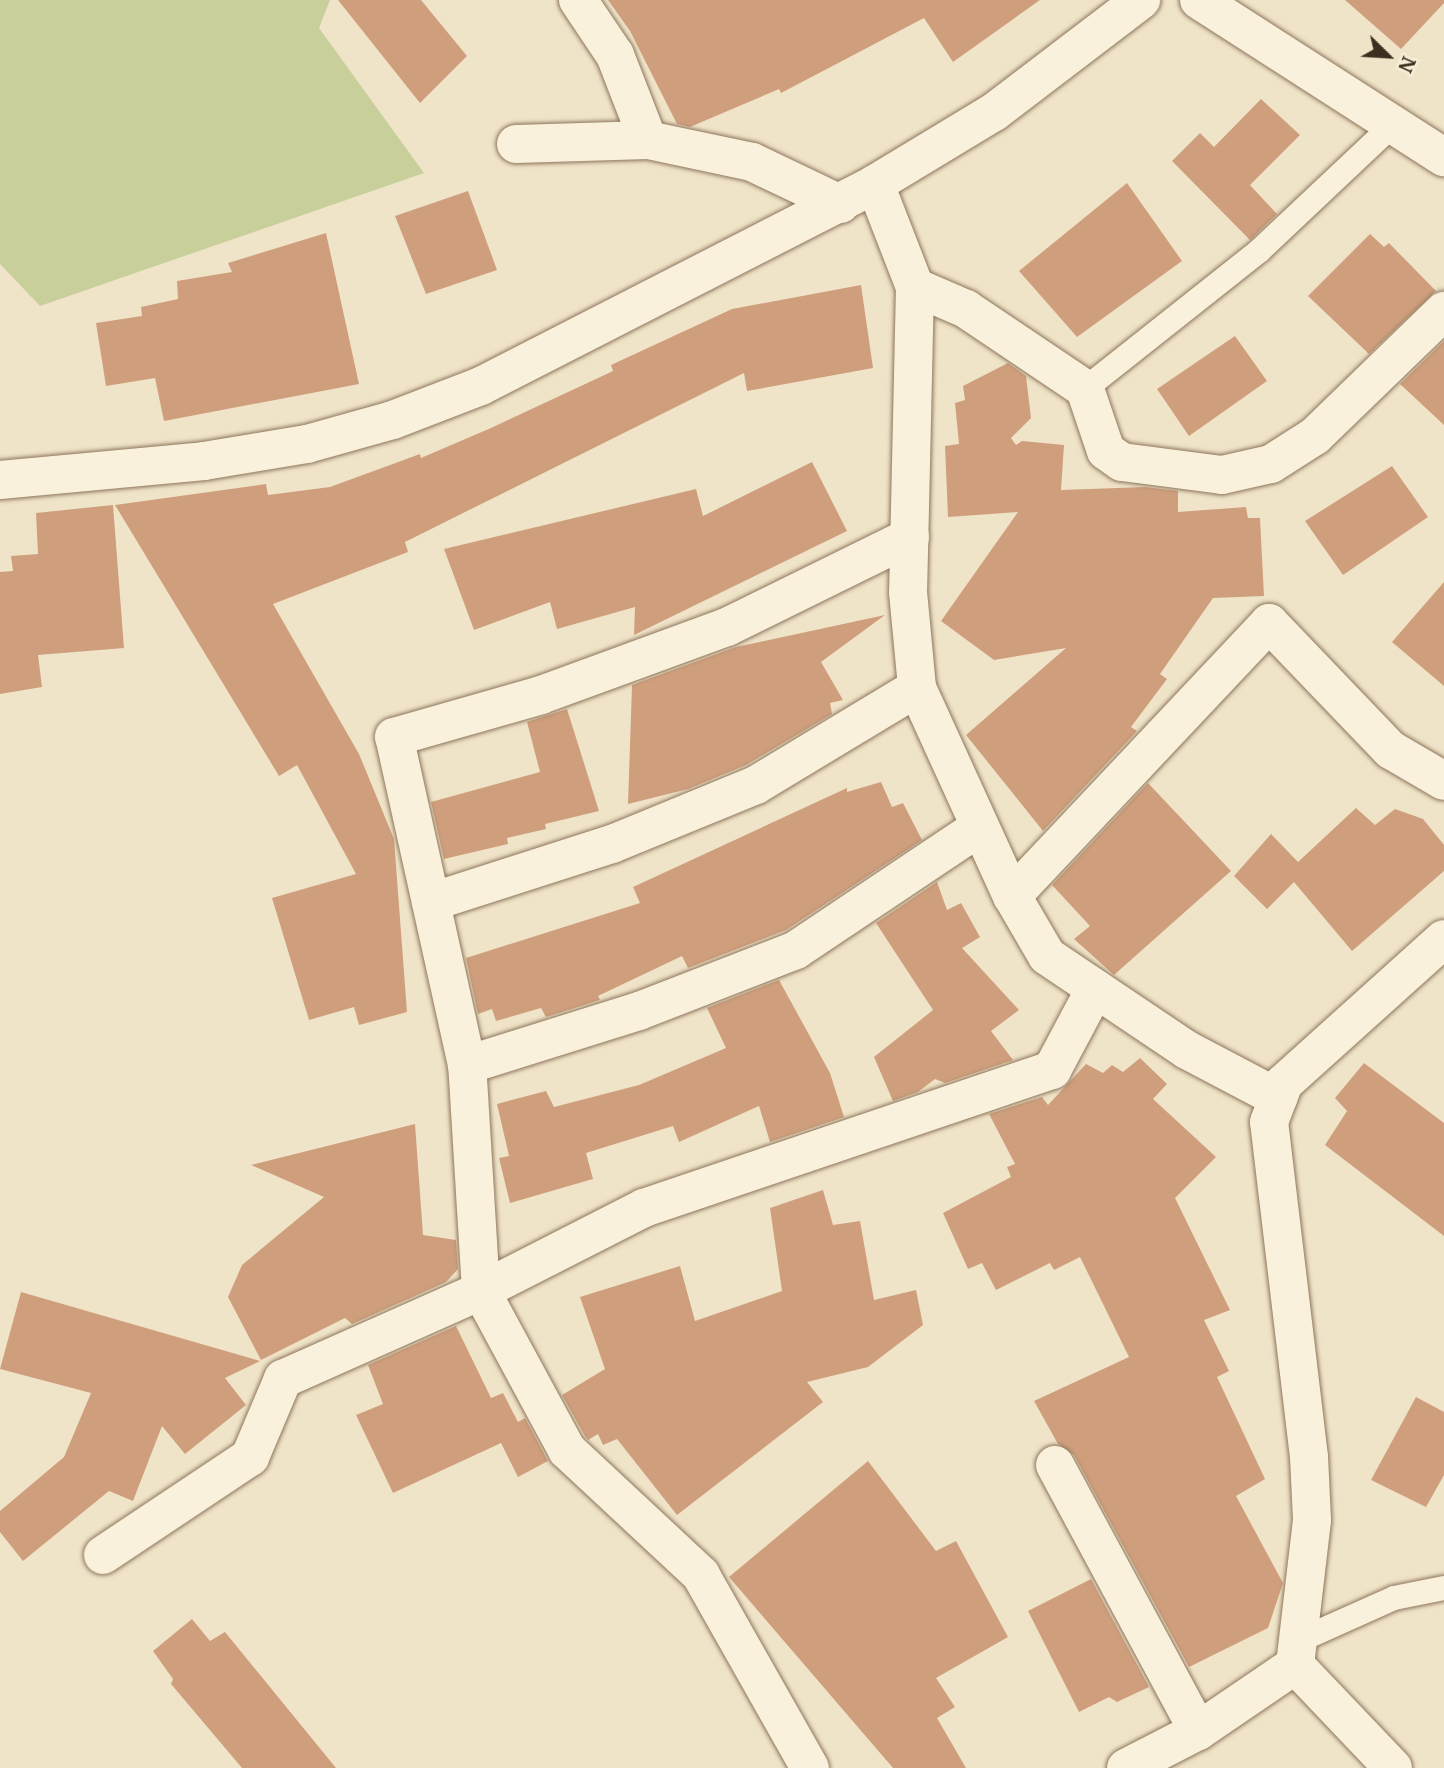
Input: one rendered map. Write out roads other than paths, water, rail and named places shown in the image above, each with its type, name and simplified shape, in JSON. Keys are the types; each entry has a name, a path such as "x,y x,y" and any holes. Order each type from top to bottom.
{"street":[{"path":"578,0 615,55 648,139"},
{"path":"0,480 204,461 307,444 393,420 493,381 875,184 994,112 1141,0"},
{"path":"1199,0 1444,157"},
{"path":"516,144 648,139 752,162 840,204"},
{"path":"875,184 915,287 908,592 917,688 1012,896 1047,956 1186,1051 1278,1098"},
{"path":"915,287 966,309 1084,389 1107,451 1122,462 1222,475 1271,464 1315,436 1444,311"},
{"path":"810,1768 701,1575 567,1450 481,1291 467,1065 394,737 541,695 727,627 910,537"},
{"path":"1012,896 1269,624 1391,750 1444,781"},
{"path":"431,902 612,844 755,785 917,688"},
{"path":"467,1065 639,1011 796,950 980,827"},
{"path":"1126,1768 1198,1731 1297,1653 1312,1520 1310,1457 1269,1122 1284,1083 1444,939"},
{"path":"103,1555 250,1457 284,1379 481,1291 644,1208 1052,1070 1095,989"},
{"path":"1055,1465 1198,1731"},
{"path":"1297,1653 1393,1768"}],"lane":[{"path":"1084,389 1259,251 1394,124"},
{"path":"1297,1653 1394,1598 1444,1588"}]}
